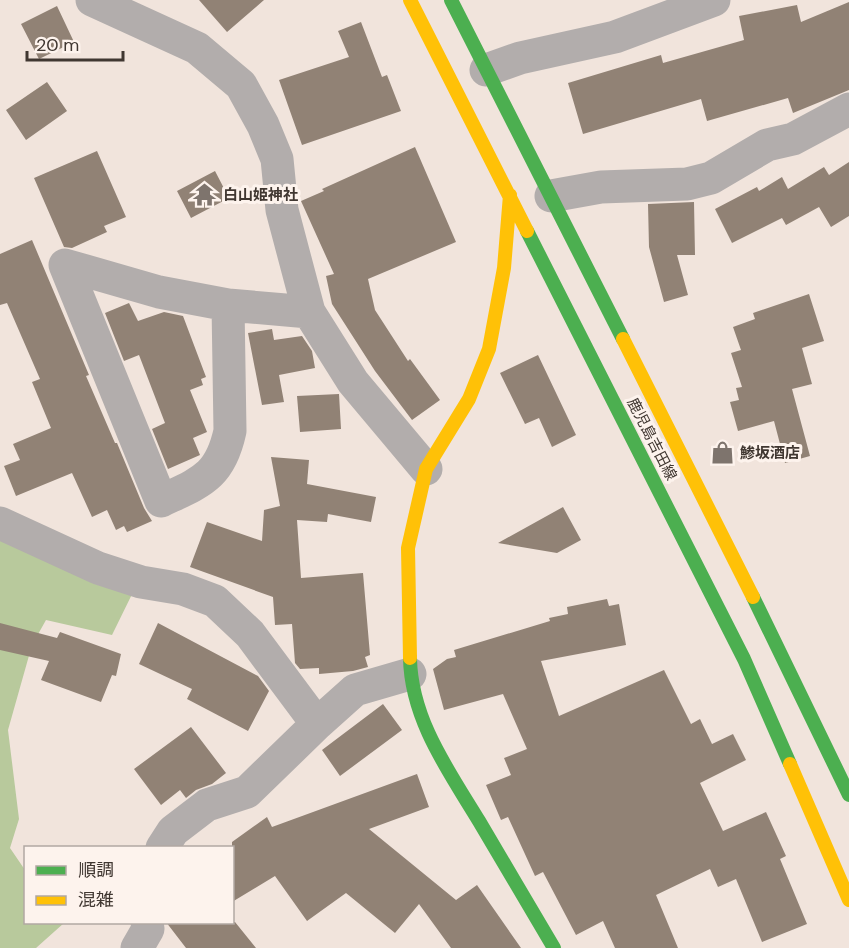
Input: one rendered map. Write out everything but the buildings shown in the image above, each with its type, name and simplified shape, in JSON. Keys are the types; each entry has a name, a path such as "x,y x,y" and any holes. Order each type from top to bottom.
{"main road":[{"name":"鹿児島吉田線","path":"410,0 744,659 849,900"},
{"name":"鹿児島吉田線","path":"451,0 782,652 849,795"},
{"path":"510,195 504,267 489,348 469,399 426,469 408,548 410,674 419,713 437,751 554,948"}],"street":[{"path":"92,0 197,48 241,85 263,125 277,159 282,210 309,312 353,382 426,469"},
{"path":"486,70 520,58 615,37 714,0"},
{"path":"551,196 601,187 687,184 711,178 767,145 793,139 849,109"},
{"path":"228,305 230,430 226,448 221,461 202,481 161,501 65,265 159,292 228,305 309,312"},
{"path":"0,523 98,568 141,582 183,589 215,601 250,634 316,724"},
{"path":"163,846 173,831 207,805 247,792 316,724 355,690 410,674"},
{"path":"137,948 148,929 147,924"}],"green space":[{"path":"0,517 137,584 112,635 46,620 32,645 8,730 19,819 10,848 24,869 24,924 63,924 36,948 0,948"}],"traffic: fast":[{"path":"451,0 623,339"},
{"path":"527,231 744,659 790,764"},
{"path":"753,597 849,795"},
{"path":"410,658 417,702 433,743 554,948"}],"traffic: slow":[{"path":"410,0 527,231"},
{"path":"410,658 408,548 426,469 469,399 489,349 504,268 510,195"},
{"path":"623,339 753,597"},
{"path":"790,764 849,900"}],"place":[{"name":"白山姫神社","path":"205,195"},
{"name":"鯵坂酒店","path":"722,453"}]}
